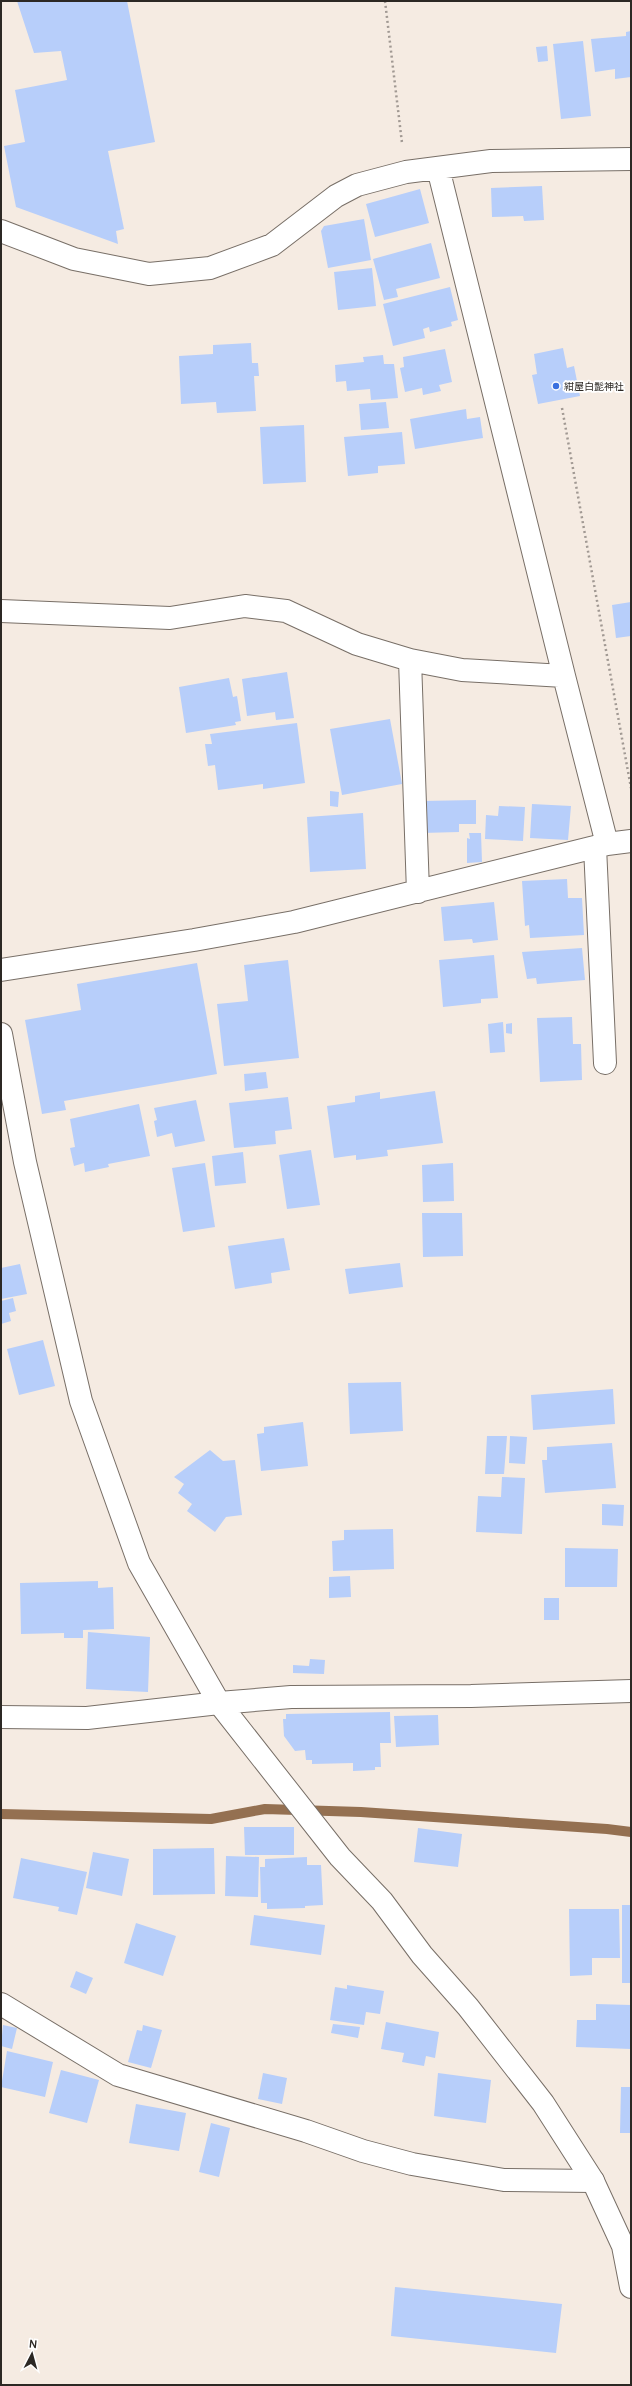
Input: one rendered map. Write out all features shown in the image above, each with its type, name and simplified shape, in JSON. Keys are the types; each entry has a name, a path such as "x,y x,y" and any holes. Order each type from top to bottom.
{"street":[{"path":"1,231 74,259 149,274 210,268 272,245 336,196 357,185 406,172 491,161 631,159"},
{"path":"438,168 564,676 601,846 605,1064"},
{"path":"1,611 170,618 245,606 286,611 357,644 410,660 462,670 564,676"},
{"path":"410,660 418,892"},
{"path":"1,970 217,936 294,922 601,846 631,841"},
{"path":"1,1034 25,1162 81,1401 139,1562 219,1703 340,1857 382,1900 422,1955 468,2007 543,2103 593,2181 627,2241 631,2287"},
{"path":"1,1717 87,1718 219,1703 291,1697 471,1696 631,1691"},
{"path":"1,2004 118,2075 306,2131 362,2151 412,2164 504,2180 593,2181"}],"path":[{"path":"385,1 406,172"},
{"path":"562,408 631,788"}],"building":[{"path":"17,1 127,1 155,142 108,151 124,229 116,231 118,244 16,207 4,146 25,142 15,90 67,80 61,51 34,53"},
{"path":"631,31 631,77 615,79 615,69 595,72 591,39 626,36 626,32"},
{"path":"583,41 591,116 561,119 553,44"},
{"path":"547,46 548,61 538,62 536,47"},
{"path":"542,186 544,220 524,221 523,216 492,217 491,188"},
{"path":"420,189 429,223 375,237 366,204"},
{"path":"364,219 371,260 328,268 321,231 324,226"},
{"path":"431,243 440,278 396,289 398,297 384,300 373,259"},
{"path":"372,268 376,306 338,310 334,272"},
{"path":"450,287 458,320 451,322 452,326 430,332 429,327 423,329 425,338 393,346 383,304"},
{"path":"251,343 252,363 258,363 259,376 254,376 256,411 217,413 216,402 181,404 179,356 213,354 213,345"},
{"name":"紺屋白髭神社","path":"563,348 567,368 574,366 580,396 538,404 532,375 537,374 534,354"},
{"path":"445,349 452,382 439,385 441,391 423,395 422,388 405,392 400,368 404,367 403,357"},
{"path":"383,355 384,364 394,364 398,398 371,400 370,389 347,391 346,381 336,382 335,365 364,362 363,357"},
{"path":"386,402 389,428 361,430 359,404"},
{"path":"466,409 467,419 480,417 483,438 415,449 410,419"},
{"path":"304,425 306,482 263,484 260,427"},
{"path":"402,432 405,464 378,466 378,473 348,476 344,437"},
{"path":"631,602 631,636 616,638 612,605"},
{"path":"287,672 294,718 276,720 275,712 247,716 242,679"},
{"path":"229,678 233,697 237,696 241,721 235,722 236,725 186,733 179,687"},
{"path":"390,719 402,784 342,795 330,729"},
{"path":"297,723 305,783 263,789 263,784 218,790 215,765 208,766 205,744 212,744 210,734"},
{"path":"330,791 339,792 338,807 330,806"},
{"path":"476,800 476,824 459,824 459,832 422,833 422,801"},
{"path":"532,804 571,806 568,840 530,838"},
{"path":"499,806 525,807 523,841 485,839 486,815 498,816"},
{"path":"363,813 366,869 310,872 307,817"},
{"path":"469,833 481,833 482,862 467,863 467,838 470,839"},
{"path":"567,879 568,898 582,898 584,935 530,938 529,925 525,926 522,881"},
{"path":"494,902 498,940 473,943 472,939 444,941 441,907"},
{"path":"582,948 585,980 537,984 536,978 527,979 522,952"},
{"path":"494,955 498,998 481,999 481,1003 443,1007 439,960"},
{"path":"288,960 299,1058 224,1066 217,1004 248,1001 244,965"},
{"path":"197,963 217,1074 64,1101 66,1110 42,1114 25,1020 81,1010 77,984"},
{"path":"572,1017 573,1044 581,1044 582,1080 540,1082 537,1018"},
{"path":"503,1022 505,1052 490,1053 488,1024"},
{"path":"512,1023 512,1034 506,1033 506,1024"},
{"path":"266,1072 268,1088 245,1091 244,1074"},
{"path":"435,1091 443,1143 387,1150 388,1156 356,1160 356,1155 334,1158 327,1106 355,1102 355,1096 380,1092 380,1099"},
{"path":"288,1097 292,1129 275,1131 276,1144 234,1148 229,1103"},
{"path":"196,1100 205,1141 175,1147 172,1133 157,1137 154,1121 157,1120 154,1108"},
{"path":"139,1104 150,1156 108,1164 109,1167 85,1172 84,1163 74,1166 70,1148 75,1147 70,1119"},
{"path":"311,1150 320,1205 287,1209 279,1155"},
{"path":"243,1152 246,1183 215,1186 212,1156"},
{"path":"205,1163 215,1227 183,1232 172,1168"},
{"path":"453,1163 454,1201 423,1202 422,1165"},
{"path":"422,1213 462,1213 463,1256 423,1257"},
{"path":"284,1238 290,1270 271,1273 272,1283 235,1289 228,1246"},
{"path":"400,1263 403,1287 349,1294 345,1269"},
{"path":"20,1264 27,1294 1,1299 1,1268"},
{"path":"13,1298 16,1311 9,1313 11,1321 1,1324 1,1301"},
{"path":"43,1340 55,1386 19,1395 7,1349"},
{"path":"401,1382 403,1431 350,1434 348,1383"},
{"path":"613,1389 615,1424 533,1430 531,1395"},
{"path":"303,1422 308,1466 261,1471 257,1434 264,1433 264,1427"},
{"path":"487,1436 507,1436 504,1474 485,1474"},
{"path":"510,1436 527,1437 525,1464 509,1463"},
{"path":"612,1443 616,1488 545,1493 542,1460 547,1460 547,1447"},
{"path":"210,1450 223,1461 235,1460 242,1515 226,1517 215,1532 187,1511 192,1504 178,1493 184,1484 174,1477"},
{"path":"502,1477 525,1478 522,1534 476,1532 478,1496 501,1497"},
{"path":"602,1504 624,1505 623,1526 602,1525"},
{"path":"393,1529 394,1569 333,1571 332,1541 344,1540 344,1530"},
{"path":"565,1548 618,1549 617,1587 565,1587"},
{"path":"350,1576 351,1597 329,1598 329,1577"},
{"path":"98,1581 98,1588 113,1587 114,1629 83,1630 83,1638 64,1638 64,1633 21,1634 20,1583"},
{"path":"544,1598 559,1598 559,1620 544,1620"},
{"path":"88,1632 150,1637 148,1692 86,1689"},
{"path":"310,1659 325,1660 324,1674 293,1673 293,1665 309,1666"},
{"path":"390,1712 391,1743 380,1743 381,1767 375,1767 375,1770 353,1771 353,1763 312,1764 312,1760 306,1760 305,1750 295,1751 284,1736 283,1719 286,1719 286,1714"},
{"path":"438,1715 439,1745 396,1747 394,1716"},
{"path":"244,1827 294,1827 294,1855 245,1855"},
{"path":"418,1828 462,1834 458,1867 414,1862"},
{"path":"214,1848 215,1894 153,1895 153,1849"},
{"path":"93,1852 129,1859 122,1896 86,1888"},
{"path":"226,1856 259,1857 258,1897 225,1896"},
{"path":"307,1857 307,1865 321,1865 323,1905 305,1906 305,1908 267,1909 267,1903 261,1903 260,1867 265,1867 265,1859"},
{"path":"21,1858 87,1872 77,1915 58,1911 59,1907 13,1898"},
{"path":"622,1905 631,1905 631,1983 622,1983"},
{"path":"569,1909 619,1909 620,1958 592,1958 592,1975 570,1976"},
{"path":"254,1915 325,1925 321,1955 250,1945"},
{"path":"136,1923 176,1936 163,1976 124,1963"},
{"path":"76,1971 93,1978 86,1994 70,1987"},
{"path":"347,1985 384,1991 380,2014 366,2012 364,2025 330,2020 335,1987 347,1989"},
{"path":"596,2004 631,2005 631,2049 576,2047 577,2020 596,2020"},
{"path":"386,2022 439,2032 435,2058 426,2056 424,2066 402,2062 404,2053 381,2049"},
{"path":"333,2024 360,2027 358,2038 331,2033"},
{"path":"3,2025 17,2028 12,2049 1,2046"},
{"path":"143,2025 162,2030 151,2068 128,2062 137,2030 142,2031"},
{"path":"7,2051 53,2062 45,2097 1,2087"},
{"path":"61,2070 99,2080 87,2123 49,2113"},
{"path":"263,2073 287,2078 282,2104 258,2099"},
{"path":"438,2073 491,2080 486,2123 434,2116"},
{"path":"621,2087 631,2087 631,2133 620,2133"},
{"path":"136,2104 186,2113 179,2151 129,2143"},
{"path":"211,2123 230,2128 219,2177 199,2172"},
{"path":"395,2287 562,2304 556,2353 391,2336"}],"waterway":[{"path":"1,1814 211,1819 265,1809 361,1812 607,1829 631,1832"}],"place":[{"name":"紺屋白髭神社","path":"556,386"}]}
